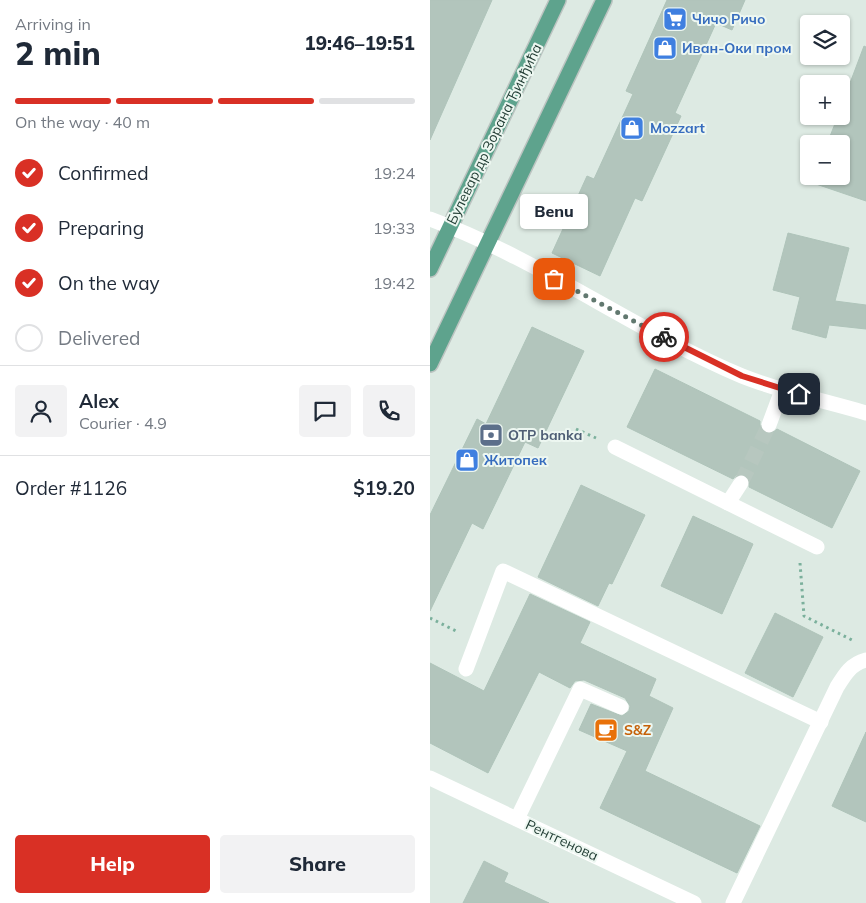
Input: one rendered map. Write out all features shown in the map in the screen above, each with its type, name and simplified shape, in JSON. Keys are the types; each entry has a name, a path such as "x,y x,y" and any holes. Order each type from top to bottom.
{"main road":[{"name":"Булевар др Зорана Ђинђића","path":"430,269 558,0"},
{"path":"430,364 604,0"}],"street":[{"path":"430,219 489,244 670,341 742,376 782,390 866,412"},
{"path":"769,425 782,390"},
{"path":"615,447 817,546"},
{"path":"728,503 741,483"},
{"path":"466,669 502,571 821,722"},
{"path":"734,903 846,672 856,663 866,660"},
{"path":"517,819 580,689 621,707"},
{"name":"Рентгенова","path":"430,778 694,903"}],"path":[{"path":"797,537 804,616 857,642"},
{"path":"430,618 476,642"}],"building":[{"path":"430,0 492,0 430,140"},
{"path":"667,0 745,0 732,30 716,23 675,113 681,116 642,201 635,198 600,276 552,253 587,176 594,179 633,94 626,91"},
{"path":"864,46 866,47 866,201 819,185 850,185 850,135 831,135 834,125 850,125 850,83"},
{"path":"788,233 849,248 835,301 866,305 866,329 829,325 826,338 792,329 800,297 773,290"},
{"path":"532,327 584,351 538,448 525,442 483,529 472,523 430,611 430,515 477,419 486,424"},
{"path":"655,369 760,421 760,427 765,434 771,434 777,429 860,471 832,528 749,487 750,479 746,475 737,474 733,479 627,427"},
{"path":"581,485 645,515 612,584 609,583 598,606 538,577"},
{"path":"693,516 753,544 722,614 661,586"},
{"path":"530,594 590,622 580,643 656,679 649,696 673,708 645,771 760,826 737,873 600,808 627,751 579,730 591,704 622,716 629,711 630,706 625,698 584,680 575,681 570,688 539,672 488,773 430,743 430,663 484,691"},
{"path":"775,613 823,637 793,697 745,673"},
{"path":"866,732 866,822 832,806"},
{"path":"484,861 508,873 504,882 549,903 463,903"}],"tunnel":[{"path":"741,483 769,425"}],"way so far":[{"path":"554,279 664,337"}],"place":[{"name":"Чичо Ричо","path":"675,19"},
{"name":"Иван-Оки пром","path":"665,48"},
{"name":"Mozzart","path":"632,128"},
{"name":"Benu","path":"554,279"},
{"name":"OTP banka","path":"491,435"},
{"name":"Житопек","path":"467,460"},
{"name":"S&Z","path":"606,730"}],"route":[{"path":"664,337 742,376 799,394"}]}
